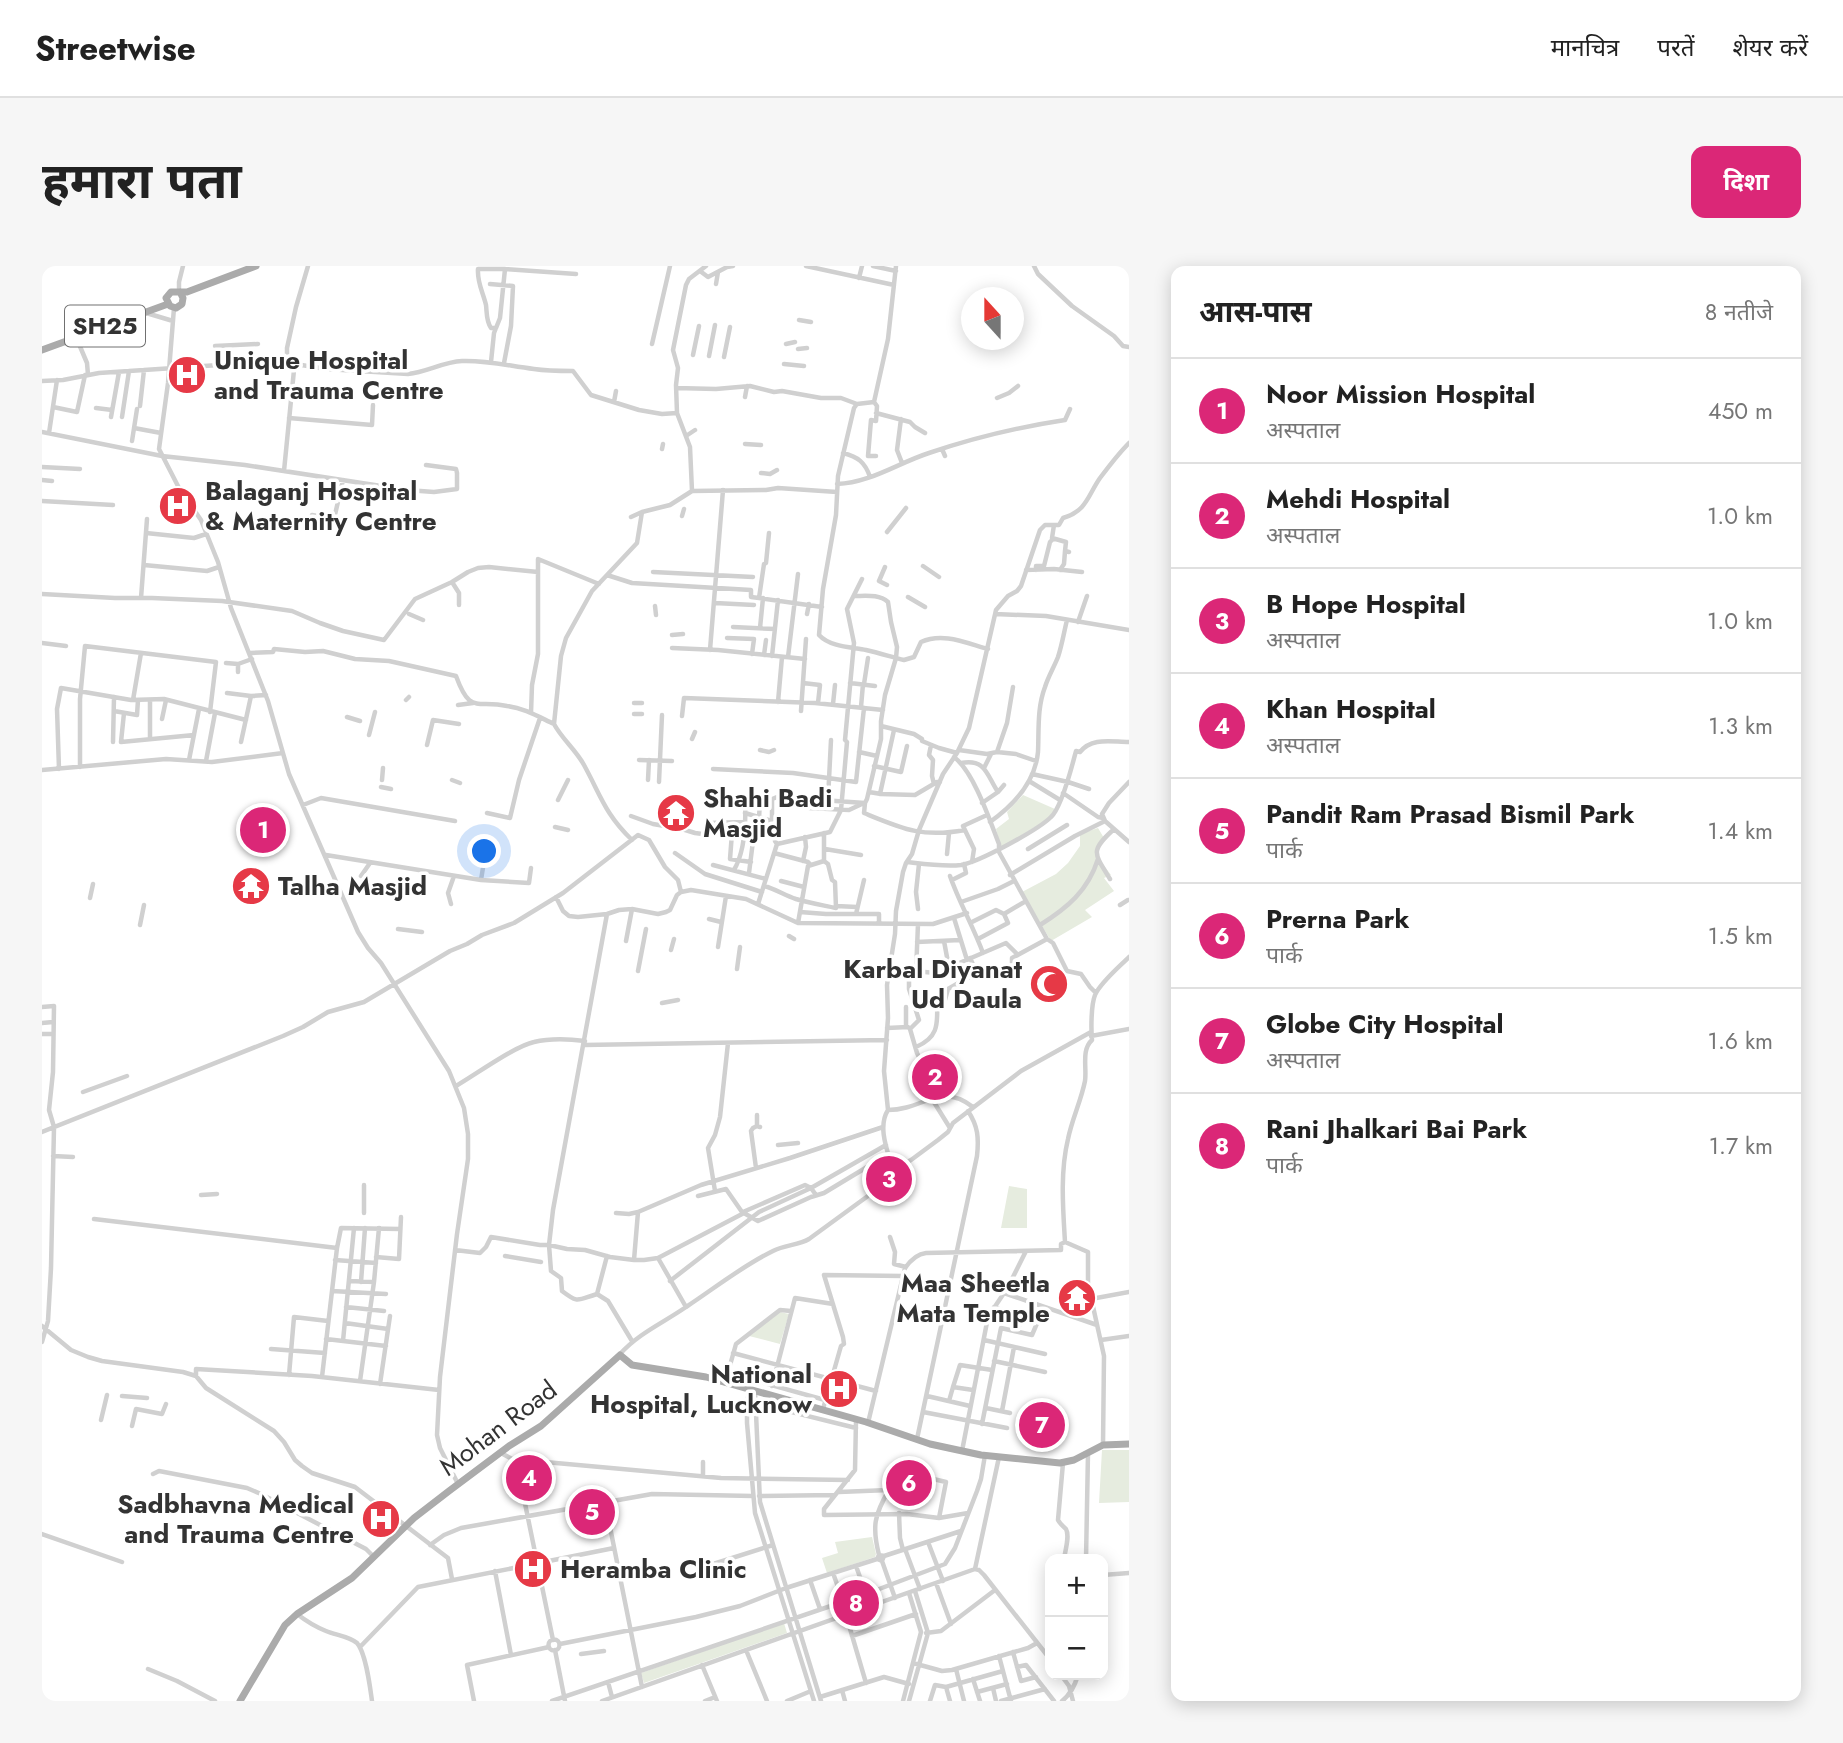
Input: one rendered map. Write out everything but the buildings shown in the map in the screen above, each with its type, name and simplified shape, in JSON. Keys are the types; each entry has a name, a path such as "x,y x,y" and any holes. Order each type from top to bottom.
{"main road":[{"name":"SH25","path":"169,303 168,294 187,292 241,269 256,266"},
{"name":"SH25","path":"179,293 189,294 262,266"},
{"name":"SH25","path":"42,348 142,310 169,303 182,304 179,293"},
{"name":"SH25","path":"42,348 142,310"},
{"path":"620,1355 632,1365 706,1377 962,1451 1063,1462 1074,1460 1103,1445 1129,1444"},
{"name":"Mohan Road","path":"240,1701 285,1625 297,1614 352,1578 414,1518 500,1453 541,1426 620,1355"}],"street":[{"path":"179,293 183,266"},
{"path":"284,471 294,370 287,348 308,266"},
{"path":"652,344 670,266"},
{"path":"692,492 691,447 677,413 678,368 673,350 686,285 689,279 706,266"},
{"path":"700,271 708,277 733,266"},
{"path":"806,266 895,285"},
{"path":"859,278 862,266"},
{"path":"868,456 871,420 876,421 877,406 874,402 888,340 896,268 876,266"},
{"path":"1034,266 1038,274 1072,306 1124,346 1129,347"},
{"path":"496,328 491,328 488,324 478,281 479,269 576,274"},
{"path":"491,362 500,318 505,269"},
{"path":"716,284 718,271"},
{"path":"490,284 512,285 513,288 511,326 504,363"},
{"path":"169,303 173,321 159,449 179,488 201,520 266,695 289,774 358,932 381,963 449,1071 464,1108 468,1159 439,1390 437,1435 440,1448 458,1484"},
{"path":"142,310 173,321"},
{"path":"799,320 811,322"},
{"path":"709,356 716,325"},
{"path":"694,355 699,326"},
{"path":"724,357 730,327"},
{"path":"53,407 77,412 87,375 87,363 76,337"},
{"path":"786,344 795,342"},
{"path":"215,346 258,344"},
{"path":"798,349 807,348"},
{"path":"42,381 236,363 283,362 373,373 408,374 420,373 444,364 491,362 573,372 591,395 662,414 677,413"},
{"path":"784,363 804,366"},
{"path":"132,441 144,370"},
{"path":"122,417 129,371"},
{"path":"111,417 119,372"},
{"path":"48,433 57,380"},
{"path":"676,388 716,389 747,386 836,398 854,405 874,402"},
{"path":"745,397 747,386"},
{"path":"997,398 1018,386"},
{"path":"614,402 616,391"},
{"path":"289,418 372,425 373,405"},
{"path":"854,405 838,475 836,514 819,635 829,642 910,660 921,642 939,637 988,649"},
{"path":"96,408 112,411"},
{"path":"837,484 855,483 942,449 1012,430 1065,420 1070,409"},
{"path":"876,413 910,422 925,433"},
{"path":"901,419 897,450 902,463"},
{"path":"134,428 161,433"},
{"path":"686,436 695,430"},
{"path":"42,432 162,456 245,465 407,490 434,492 457,489 456,469 426,465"},
{"path":"893,1170 883,1126 888,1110 884,1071 887,985 895,911 903,872 937,783 957,753 969,728 999,606 1021,586 1040,530 1045,525 1059,525 1063,518 1079,511 1116,456 1129,443"},
{"path":"745,444 761,445"},
{"path":"942,449 944,456"},
{"path":"843,453 876,456"},
{"path":"853,456 866,465 870,477"},
{"path":"42,467 80,469"},
{"path":"761,473 770,474 777,470"},
{"path":"42,480 52,481"},
{"path":"312,515 334,519 343,480"},
{"path":"631,517 670,505 692,492 778,488 837,492"},
{"path":"710,650 723,490"},
{"path":"42,501 113,505"},
{"path":"887,532 906,508"},
{"path":"682,516 684,509"},
{"path":"554,724 561,656 566,638 592,591 637,543 642,512"},
{"path":"141,598 147,519"},
{"path":"1036,570 1036,566 1044,566 1053,539 1054,525"},
{"path":"146,533 194,538 206,534"},
{"path":"760,628 769,533"},
{"path":"1053,539 1066,542 1067,552 1060,570"},
{"path":"531,713 538,654 538,559 599,584"},
{"path":"144,565 207,572 219,567"},
{"path":"923,566 939,577"},
{"path":"42,594 222,601 292,611 342,631 384,640 415,599 468,572 489,567 538,572"},
{"path":"885,567 879,582 887,584"},
{"path":"1026,570 1082,572"},
{"path":"653,572 753,577"},
{"path":"778,702 798,574"},
{"path":"607,575 632,583 751,590 751,597 822,607"},
{"path":"777,844 830,832 841,810 854,643 847,609 862,579"},
{"path":"452,582 459,593 459,605"},
{"path":"855,596 885,598 897,646 885,695 881,738 864,813 902,828 934,834 965,830"},
{"path":"1078,622 1087,596"},
{"path":"908,597 925,607"},
{"path":"772,656 778,600"},
{"path":"715,603 754,605"},
{"path":"807,614 809,604"},
{"path":"655,606 656,615"},
{"path":"409,614 423,620"},
{"path":"995,614 1046,616 1129,630"},
{"path":"990,822 1017,800 1032,774 1038,753 1038,721 1045,686 1059,655 1067,620"},
{"path":"733,627 775,629"},
{"path":"673,635 683,634"},
{"path":"727,638 754,639 752,654"},
{"path":"801,711 806,639"},
{"path":"764,655 766,640"},
{"path":"42,643 66,646"},
{"path":"80,767 80,692 85,646 216,662 213,713 206,761"},
{"path":"672,648 805,659"},
{"path":"226,663 238,664 251,656 273,652 274,649 323,651 355,659 389,661 456,676 461,692 474,703"},
{"path":"114,711 137,715 135,700 141,653"},
{"path":"713,769 802,774 856,782 868,658"},
{"path":"238,664 238,672"},
{"path":"803,683 820,685 818,703"},
{"path":"850,683 875,686"},
{"path":"834,704 835,685"},
{"path":"984,768 1007,723 1013,687"},
{"path":"59,769 57,709 61,688 135,700 166,700 246,720"},
{"path":"227,693 240,696 266,695"},
{"path":"241,742 251,696"},
{"path":"113,742 114,697"},
{"path":"682,716 684,698 818,703 883,710"},
{"path":"149,739 150,699"},
{"path":"162,719 166,700"},
{"path":"634,703 642,703"},
{"path":"458,705 504,705 531,713 554,724 583,764 608,813 632,840"},
{"path":"189,760 199,709"},
{"path":"369,734 375,712"},
{"path":"124,713 121,741 194,735"},
{"path":"634,714 642,714"},
{"path":"659,782 662,715"},
{"path":"347,717 360,721"},
{"path":"486,813 510,818 519,780 540,718"},
{"path":"427,745 433,720 459,724"},
{"path":"881,726 914,734 931,745 957,753 1016,754 1036,761"},
{"path":"880,794 894,730"},
{"path":"692,739 695,732"},
{"path":"828,799 831,740"},
{"path":"907,862 964,864 999,850 1053,816 1068,782 1076,751 1080,752 1092,742 1129,742"},
{"path":"931,745 929,755 933,760 932,776 937,783"},
{"path":"874,766 901,772 907,746"},
{"path":"760,750 774,750"},
{"path":"859,752 877,756"},
{"path":"42,770 166,759 206,761 283,753"},
{"path":"957,753 982,803 1010,874 1047,939 1053,943 1067,971 1081,974 1096,993"},
{"path":"639,760 672,761"},
{"path":"648,780 649,760"},
{"path":"961,763 965,761 981,765 998,792"},
{"path":"802,765 802,774"},
{"path":"382,780 383,768"},
{"path":"1032,774 1089,789"},
{"path":"452,780 460,783"},
{"path":"558,800 568,780"},
{"path":"1028,781 1060,800"},
{"path":"1104,819 1104,811 1129,782"},
{"path":"869,792 915,795 937,783"},
{"path":"982,803 1004,785"},
{"path":"381,787 391,789"},
{"path":"1063,793 1104,819 1129,842"},
{"path":"711,794 710,800 760,801 778,797 865,803"},
{"path":"303,805 321,798 455,821"},
{"path":"758,904 777,844 772,821 772,800"},
{"path":"734,870 740,860 745,801"},
{"path":"749,873 760,801"},
{"path":"809,808 849,810 865,803"},
{"path":"746,813 772,821"},
{"path":"972,862 974,849 963,827 987,815"},
{"path":"631,816 653,824 707,835 743,832"},
{"path":"1010,874 1104,819"},
{"path":"707,835 708,823 745,822"},
{"path":"1028,849 1067,825"},
{"path":"555,827 568,830"},
{"path":"1110,879 1097,853 1099,842 1114,830"},
{"path":"732,833 730,859 751,862"},
{"path":"824,833 824,861"},
{"path":"947,854 949,833"},
{"path":"42,1132 284,1035 328,1012 364,1002 450,951 482,934 514,923 547,903 592,872 638,835 649,841 665,867 678,880 681,892"},
{"path":"803,861 805,837"},
{"path":"481,880 486,849"},
{"path":"825,849 861,855"},
{"path":"675,853 705,874 762,892"},
{"path":"774,853 810,865"},
{"path":"325,855 481,880 529,883 531,868"},
{"path":"1040,925 1075,900 1089,880 1098,859"},
{"path":"798,923 807,866 824,861"},
{"path":"824,861 828,864 835,882 836,906"},
{"path":"361,876 370,863"},
{"path":"918,909 916,892 919,864"},
{"path":"964,864 966,873 951,878 983,953"},
{"path":"713,865 766,878"},
{"path":"451,904 449,893 454,876"},
{"path":"778,890 782,879 804,887"},
{"path":"856,914 864,880"},
{"path":"961,902 1014,881"},
{"path":"90,898 93,884"},
{"path":"764,886 802,900 836,908 857,907"},
{"path":"556,897 569,916 607,914 632,909 668,913 677,895 691,890 746,899 798,923 933,924 967,913"},
{"path":"718,947 726,896"},
{"path":"1120,905 1128,900"},
{"path":"1004,914 1026,901"},
{"path":"547,903 561,906"},
{"path":"141,925 144,905"},
{"path":"626,941 632,909"},
{"path":"972,922 996,910 1004,914 1009,923 978,939"},
{"path":"800,912 879,914 879,923"},
{"path":"546,1278 551,1271 549,1245 553,1210 607,914"},
{"path":"954,918 968,959 979,977"},
{"path":"709,919 721,922"},
{"path":"916,972 918,924"},
{"path":"398,929 422,932"},
{"path":"638,971 646,929"},
{"path":"671,950 674,939"},
{"path":"916,1047 927,1042 936,1030 937,1005 945,1000 948,989 969,977 989,978 1012,964 1012,958 1047,939"},
{"path":"917,942 960,940"},
{"path":"944,941 950,967 959,982"},
{"path":"890,969 936,973 1006,943 1018,955"},
{"path":"737,969 740,947"},
{"path":"1065,1242 1063,1207 1066,1147 1086,1079 1086,1056 1088,1043 1092,1040 1094,998 1129,957"},
{"path":"887,1028 908,1028 919,1020 909,989 909,971"},
{"path":"662,1003 678,1000"},
{"path":"42,1006 54,1006 53,1072 49,1110 54,1127 51,1268 42,1342"},
{"path":"905,1007 908,1028 930,1080 932,1099 950,1128"},
{"path":"42,1023 53,1022"},
{"path":"620,1355 632,1341 754,1261 788,1245 809,1239 872,1193 884,1177 938,1140 953,1123 1021,1070 1091,1034 1129,1029"},
{"path":"42,1034 52,1034"},
{"path":"456,1086 533,1042 570,1039 585,1043 887,1040"},
{"path":"715,1191 708,1148 720,1116 728,1043"},
{"path":"83,1092 127,1076"},
{"path":"888,1110 908,1108 947,1095 956,1096 973,1107"},
{"path":"917,1439 979,1140 975,1122 968,1111"},
{"path":"42,1115 50,1114"},
{"path":"756,1168 751,1131 759,1127 757,1115"},
{"path":"616,1213 638,1212 712,1181 883,1126"},
{"path":"778,1144 798,1143"},
{"path":"670,1281 759,1212 811,1188 886,1145"},
{"path":"53,1156 73,1157"},
{"path":"698,1196 726,1189 743,1213 758,1220 824,1193 889,1156"},
{"path":"364,1185 364,1213"},
{"path":"456,1250 480,1253 491,1237 634,1260 658,1258 743,1213 804,1185 811,1188 816,1195"},
{"path":"201,1195 217,1194"},
{"path":"634,1260 638,1212"},
{"path":"335,1260 363,1262 399,1259 401,1217"},
{"path":"94,1219 337,1248"},
{"path":"724,1223 730,1235"},
{"path":"322,1377 341,1228 400,1229"},
{"path":"343,1341 354,1228"},
{"path":"361,1282 365,1228"},
{"path":"360,1381 373,1294 379,1228"},
{"path":"890,1237 895,1252 894,1264 906,1267"},
{"path":"868,1423 903,1276 913,1259 920,1254 1061,1250 1061,1244 1065,1242"},
{"path":"1065,1242 1088,1252 1087,1284 1104,1356 1103,1445"},
{"path":"962,1451 988,1317 1026,1251"},
{"path":"505,1256 541,1262"},
{"path":"597,1294 607,1256"},
{"path":"658,1258 686,1307"},
{"path":"551,1271 561,1278 562,1290 574,1300 597,1294 608,1301 632,1341"},
{"path":"822,1410 841,1346 844,1344 824,1275 903,1276"},
{"path":"349,1281 374,1283"},
{"path":"332,1291 386,1294"},
{"path":"1091,1298 1129,1292"},
{"path":"1004,1293 1098,1325"},
{"path":"772,1386 794,1298 833,1304"},
{"path":"346,1307 384,1311"},
{"path":"995,1307 1038,1323"},
{"path":"982,1424 1001,1327 1032,1335 1044,1307"},
{"path":"725,1383 736,1344 779,1310 791,1311"},
{"path":"380,1384 390,1316"},
{"path":"289,1375 294,1317 328,1321"},
{"path":"1017,1331 1022,1318"},
{"path":"345,1323 388,1329"},
{"path":"44,1328 71,1350 102,1362 196,1376 206,1388 274,1431 302,1466 312,1473 355,1487 448,1558 452,1579"},
{"path":"1101,1340 1129,1336"},
{"path":"326,1339 386,1346"},
{"path":"984,1340 1045,1353"},
{"path":"1002,1411 1014,1348"},
{"path":"271,1349 325,1353"},
{"path":"733,1353 876,1391"},
{"path":"994,1361 1045,1372"},
{"path":"949,1401 960,1364 992,1370"},
{"path":"196,1376 196,1369 322,1377 439,1390"},
{"path":"728,1373 825,1400"},
{"path":"953,1387 973,1390"},
{"path":"753,1391 759,1496 763,1515 820,1699 884,1677 911,1684"},
{"path":"753,1391 747,1400 747,1430 755,1513 814,1701"},
{"path":"101,1420 107,1395"},
{"path":"122,1396 147,1398"},
{"path":"927,1396 970,1406"},
{"path":"755,1403 856,1428"},
{"path":"132,1426 136,1409 162,1414 166,1404"},
{"path":"986,1408 1010,1413"},
{"path":"923,1412 1007,1428"},
{"path":"856,1419 855,1471 824,1509 824,1515 899,1513 939,1518 968,1513"},
{"path":"747,1430 756,1430"},
{"path":"500,1453 512,1459 703,1476 848,1479"},
{"path":"1086,1554 1088,1453"},
{"path":"552,1701 565,1699 938,1568 950,1559 981,1479 985,1455"},
{"path":"975,1569 999,1457"},
{"path":"512,1459 521,1484 554,1640"},
{"path":"703,1462 703,1476"},
{"path":"1063,1462 1058,1520 1067,1534 1065,1554"},
{"path":"153,1474 159,1471 261,1494 366,1549 375,1558"},
{"path":"908,1473 946,1482 939,1518"},
{"path":"759,1496 889,1490 922,1494 925,1477"},
{"path":"889,1490 877,1513 875,1538 895,1598"},
{"path":"430,1545 443,1535 460,1528 652,1494 752,1496"},
{"path":"605,1502 642,1687"},
{"path":"899,1513 900,1538 915,1576 916,1614 921,1632 909,1701"},
{"path":"560,1644 740,1606 786,1588 961,1531"},
{"path":"42,1534 121,1562"},
{"path":"928,1542 943,1581"},
{"path":"710,1565 773,1545"},
{"path":"360,1647 418,1587 614,1548"},
{"path":"856,1566 866,1594"},
{"path":"602,1701 975,1569 984,1575 1045,1653"},
{"path":"495,1571 511,1655"},
{"path":"833,1573 843,1601"},
{"path":"1108,1574 1129,1573"},
{"path":"810,1580 820,1609"},
{"path":"936,1583 951,1624"},
{"path":"921,1632 941,1631 995,1590"},
{"path":"914,1591 928,1633 916,1664"},
{"path":"297,1614 327,1632 354,1640 360,1647 369,1676 372,1701"},
{"path":"852,1636 916,1614"},
{"path":"846,1615 866,1682"},
{"path":"554,1640 560,1644"},
{"path":"554,1640 550,1643 565,1699"},
{"path":"916,1664 942,1671 956,1669 1037,1643"},
{"path":"474,1701 467,1665 511,1655 558,1649 560,1644"},
{"path":"746,1650 767,1701"},
{"path":"581,1654 604,1651"},
{"path":"1013,1652 1021,1681 1036,1677"},
{"path":"999,1656 1011,1700"},
{"path":"702,1665 716,1699 705,1701"},
{"path":"1017,1667 1026,1665 1054,1701"},
{"path":"148,1669 215,1701"},
{"path":"956,1669 964,1701"},
{"path":"930,1701 935,1685 946,1687 1003,1671"},
{"path":"974,1679 980,1701"},
{"path":"1064,1680 1073,1701"},
{"path":"1062,1701 1068,1696 1076,1680"},
{"path":"608,1682 612,1698"},
{"path":"903,1701 911,1684"},
{"path":"977,1692 1007,1684"},
{"path":"946,1687 950,1701"},
{"path":"993,1688 999,1701 1045,1689"},
{"path":"842,1690 845,1701"},
{"path":"788,1701 811,1691"},
{"path":"624,1693 627,1701"}],"shaded area":[{"path":"1023,795 1055,809 1053,816 1001,848 996,829 1009,819 1007,812"},
{"path":"1098,828 1104,838 1096,855 1111,875 1104,878 1114,891 1085,910 1092,917 1051,941 1022,892 1056,874 1080,846 1080,834"},
{"path":"1009,1186 1027,1189 1027,1228 1001,1228"},
{"path":"780,1312 789,1314 780,1344 749,1336"},
{"path":"1102,1450 1129,1450 1129,1502 1099,1503"},
{"path":"872,1537 875,1557 827,1573 822,1558 838,1553 835,1542"},
{"path":"784,1623 787,1633 644,1683 641,1673"}],"place":[{"name":"Unique Hospital and Trauma Centre","path":"187,375"},
{"name":"Balaganj Hospital & Maternity Centre","path":"178,506"},
{"name":"Shahi Badi Masjid","path":"676,813"},
{"name":"Noor Mission Hospital","path":"263,830"},
{"name":"Talha Masjid","path":"251,886"},
{"name":"Karbal Diyanat Ud Daula","path":"1049,984"},
{"name":"Mehdi Hospital","path":"935,1077"},
{"name":"B Hope Hospital","path":"889,1179"},
{"name":"Maa Sheetla Mata Temple","path":"1077,1298"},
{"name":"National Hospital, Lucknow","path":"839,1389"},
{"name":"Globe City Hospital","path":"1042,1425"},
{"name":"Khan Hospital","path":"529,1478"},
{"name":"Prerna Park","path":"909,1483"},
{"name":"Pandit Ram Prasad Bismil Park","path":"592,1512"},
{"name":"Sadbhavna Medical and Trauma Centre","path":"381,1519"},
{"name":"Heramba Clinic","path":"533,1569"},
{"name":"Rani Jhalkari Bai Park","path":"856,1603"}]}
